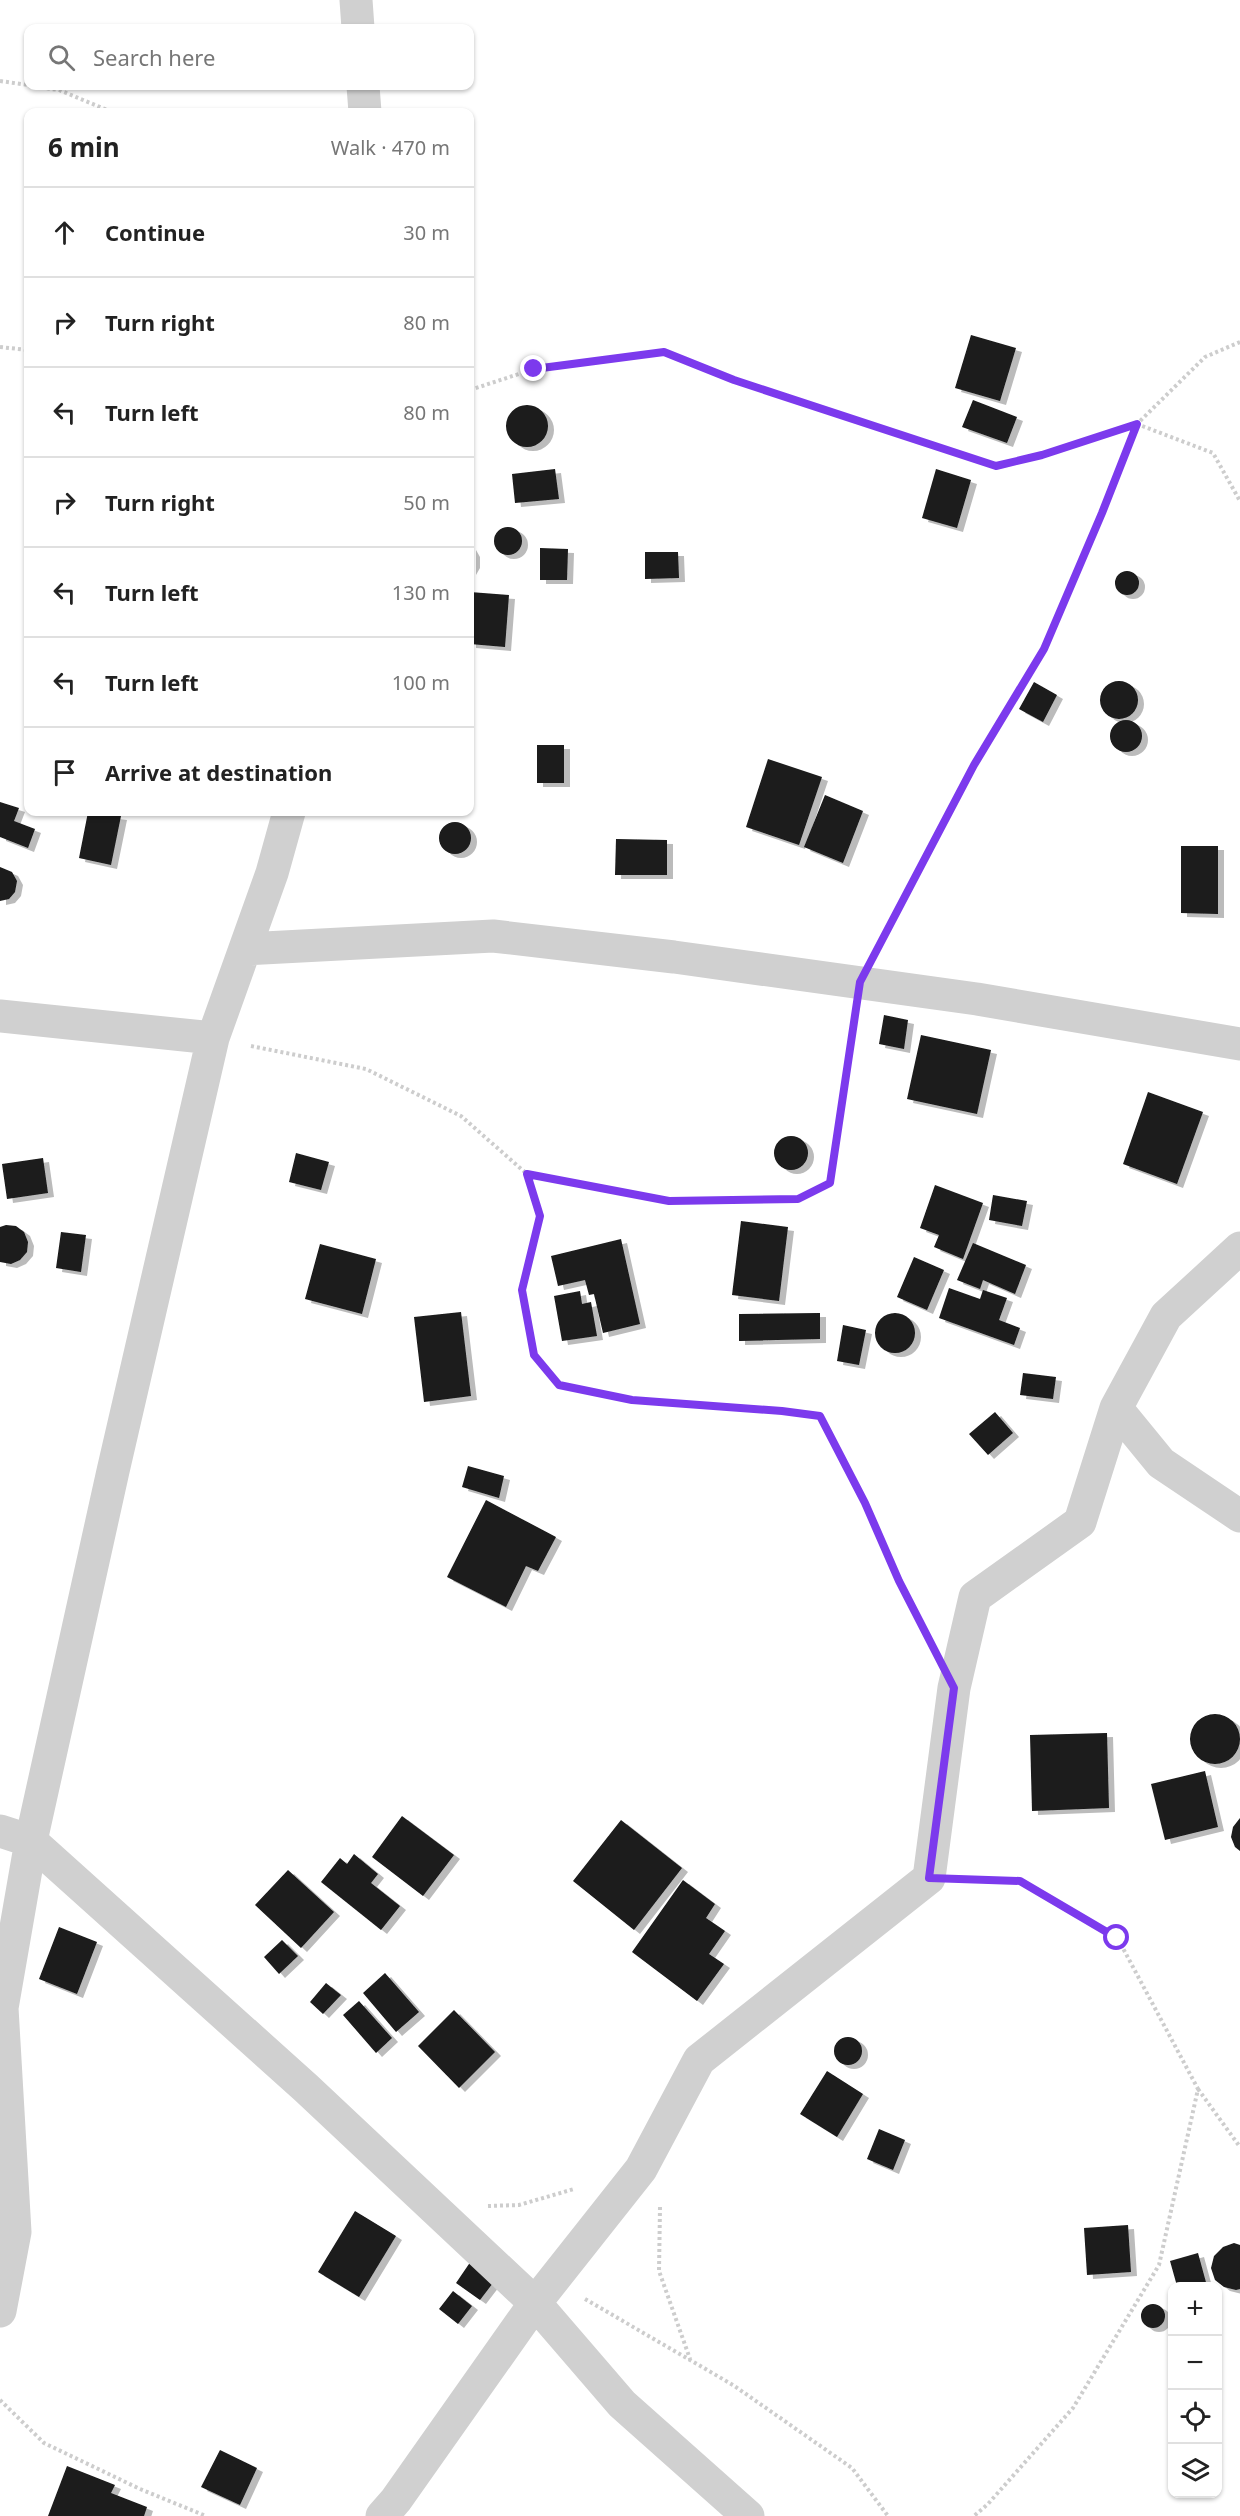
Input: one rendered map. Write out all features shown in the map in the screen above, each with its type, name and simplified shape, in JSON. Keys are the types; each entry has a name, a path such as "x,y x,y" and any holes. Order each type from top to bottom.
{"street":[{"path":"356,0 358,24"},
{"path":"363,90 365,108"},
{"path":"0,2311 15,2232 2,2008 31,1841 213,1038 272,873 288,816"},
{"path":"245,949 493,936 674,957 978,999 1240,1044"},
{"path":"0,1016 213,1038"},
{"path":"382,2516 396,2500 544,2292 641,2169 699,2060 929,1878 954,1688 975,1597 1080,1522 1116,1408 1166,1316 1240,1248"},
{"path":"1116,1408 1161,1463 1240,1516"},
{"path":"0,1831 31,1841 306,2088 435,2209 544,2292 622,2404 748,2516"}],"path":[{"path":"0,81 24,85"},
{"path":"59,90 102,108"},
{"path":"213,1038 366,1069 461,1116 527,1174 669,1201 798,1199 830,1183 860,982 974,765 1044,649 1137,424 1205,357 1240,342"},
{"path":"0,347 24,350"},
{"path":"474,389 534,369 664,352 734,380 996,466 1042,455 1137,424 1213,453 1240,501"},
{"path":"527,1174 540,1216 522,1290 534,1355 559,1385 632,1400 820,1416 865,1503 899,1581 954,1688"},
{"path":"929,1878 1020,1881 1117,1938 1198,2089 1240,2146"},
{"path":"974,2516 988,2504 1072,2408 1159,2265 1198,2089"},
{"path":"435,2209 519,2205 575,2189"},
{"path":"660,2201 659,2271 690,2360"},
{"path":"544,2292 690,2360 734,2385 852,2468 888,2516"},
{"path":"0,2400 44,2443 140,2489 206,2516"}],"building":[{"path":"971,335 1016,348 1000,401 955,388"},
{"path":"973,400 1017,417 1007,443 962,427"},
{"path":"527,405 542,411 548,426 542,441 527,447 512,441 506,426 512,411"},
{"path":"555,469 559,499 515,503 512,474"},
{"path":"936,469 971,480 957,528 922,518"},
{"path":"508,527 518,531 522,541 518,551 508,555 498,551 494,541 498,531"},
{"path":"540,548 568,549 567,580 540,580"},
{"path":"645,552 678,552 679,578 645,579"},
{"path":"1127,571 1136,574 1139,583 1136,592 1127,595 1118,592 1115,583 1118,574"},
{"path":"474,592 509,595 505,647 474,644"},
{"path":"1119,681 1133,686 1138,700 1133,714 1119,719 1105,714 1100,700 1105,686"},
{"path":"1034,682 1057,695 1043,722 1019,709"},
{"path":"1126,720 1137,725 1142,736 1137,747 1126,752 1115,747 1110,736 1115,725"},
{"path":"537,745 564,745 564,783 537,783"},
{"path":"768,759 822,777 799,845 746,827"},
{"path":"825,795 863,811 843,863 804,847"},
{"path":"0,802 19,808 14,821 35,829 28,848 0,837"},
{"path":"87,816 121,816 111,865 79,858"},
{"path":"455,822 466,827 471,838 466,849 455,854 444,849 439,838 444,827"},
{"path":"616,839 667,840 667,875 615,875"},
{"path":"1181,846 1218,846 1218,914 1181,913"},
{"path":"0,867 12,872 17,881 15,892 9,899 0,901"},
{"path":"884,1015 908,1020 904,1049 879,1044"},
{"path":"921,1035 991,1050 977,1114 907,1099"},
{"path":"1148,1092 1203,1112 1177,1184 1123,1164"},
{"path":"791,1136 803,1141 808,1153 803,1165 791,1170 779,1165 774,1153 779,1141"},
{"path":"296,1153 329,1162 321,1190 289,1182"},
{"path":"43,1158 48,1193 7,1199 2,1164"},
{"path":"935,1185 983,1203 963,1259 934,1247 939,1235 920,1228"},
{"path":"993,1195 1027,1201 1022,1226 989,1220"},
{"path":"741,1221 788,1227 779,1301 732,1295"},
{"path":"16,1226 24,1232 28,1242 27,1252 20,1260 11,1264 0,1262 0,1227"},
{"path":"61,1232 86,1235 81,1272 56,1268"},
{"path":"621,1239 640,1324 603,1333 594,1294 589,1295 585,1280 558,1286 551,1256"},
{"path":"973,1243 1026,1265 1015,1294 983,1280 980,1289 957,1280"},
{"path":"320,1244 376,1259 362,1314 305,1299"},
{"path":"914,1257 944,1270 927,1310 897,1297"},
{"path":"949,1288 980,1299 983,1290 1007,1298 999,1320 1020,1328 1014,1345 939,1318"},
{"path":"580,1291 582,1304 591,1302 597,1336 562,1341 554,1296"},
{"path":"461,1312 471,1396 424,1402 414,1317"},
{"path":"820,1313 820,1339 739,1341 739,1314"},
{"path":"895,1313 909,1319 915,1333 909,1347 895,1353 881,1347 875,1333 881,1319"},
{"path":"843,1325 866,1330 859,1365 837,1361"},
{"path":"1023,1373 1056,1377 1053,1399 1020,1395"},
{"path":"995,1412 1013,1433 988,1455 969,1434"},
{"path":"468,1466 504,1476 499,1498 462,1487"},
{"path":"486,1500 556,1537 538,1571 526,1566 506,1607 447,1577"},
{"path":"1215,1714 1229,1718 1236,1725 1240,1739 1236,1753 1229,1760 1215,1764 1201,1760 1194,1753 1190,1739 1194,1725 1201,1718"},
{"path":"1107,1733 1109,1808 1032,1811 1030,1735"},
{"path":"1205,1771 1218,1827 1165,1840 1151,1784"},
{"path":"402,1816 454,1855 423,1896 372,1857"},
{"path":"1240,1818 1240,1851 1235,1847 1231,1837 1233,1827"},
{"path":"621,1820 682,1868 634,1930 573,1881"},
{"path":"354,1854 378,1874 371,1883 400,1906 381,1930 321,1882 340,1858 347,1864"},
{"path":"288,1870 334,1912 301,1948 255,1905"},
{"path":"683,1880 715,1904 706,1918 725,1931 709,1954 724,1964 697,2001 632,1952"},
{"path":"59,1927 97,1942 77,1994 39,1979"},
{"path":"282,1940 298,1956 279,1974 264,1957"},
{"path":"385,1973 419,2012 396,2032 363,1993"},
{"path":"326,1983 341,1995 323,2014 310,2002"},
{"path":"359,2001 392,2038 376,2053 343,2015"},
{"path":"454,2010 495,2052 459,2088 418,2046"},
{"path":"848,2037 858,2041 862,2051 858,2061 848,2065 838,2061 834,2051 838,2041"},
{"path":"827,2071 863,2094 837,2137 800,2114"},
{"path":"879,2129 905,2140 893,2170 867,2159"},
{"path":"355,2211 396,2236 359,2297 318,2272"},
{"path":"1128,2225 1131,2272 1087,2275 1084,2228"},
{"path":"1234,2243 1240,2245 1240,2289 1224,2287 1222,2282 1215,2280 1211,2268 1214,2256 1223,2247"},
{"path":"1198,2253 1206,2282 1176,2282 1170,2261"},
{"path":"471,2261 496,2279 480,2300 456,2283"},
{"path":"453,2291 472,2306 458,2324 439,2309"},
{"path":"1153,2304 1162,2307 1165,2316 1162,2325 1153,2328 1144,2325 1141,2316 1144,2307"},
{"path":"220,2450 257,2468 240,2505 201,2487"},
{"path":"67,2466 115,2485 111,2493 147,2507 144,2516 48,2516"}],"route":[{"path":"534,369 664,352 734,380 996,466 1042,455 1137,424 1044,649 974,765 860,982 830,1183 798,1199 669,1201 527,1174 540,1216 522,1290 534,1355 559,1385 632,1400 820,1416 865,1503 899,1581 954,1688 929,1878 1020,1881 1117,1938"}]}
